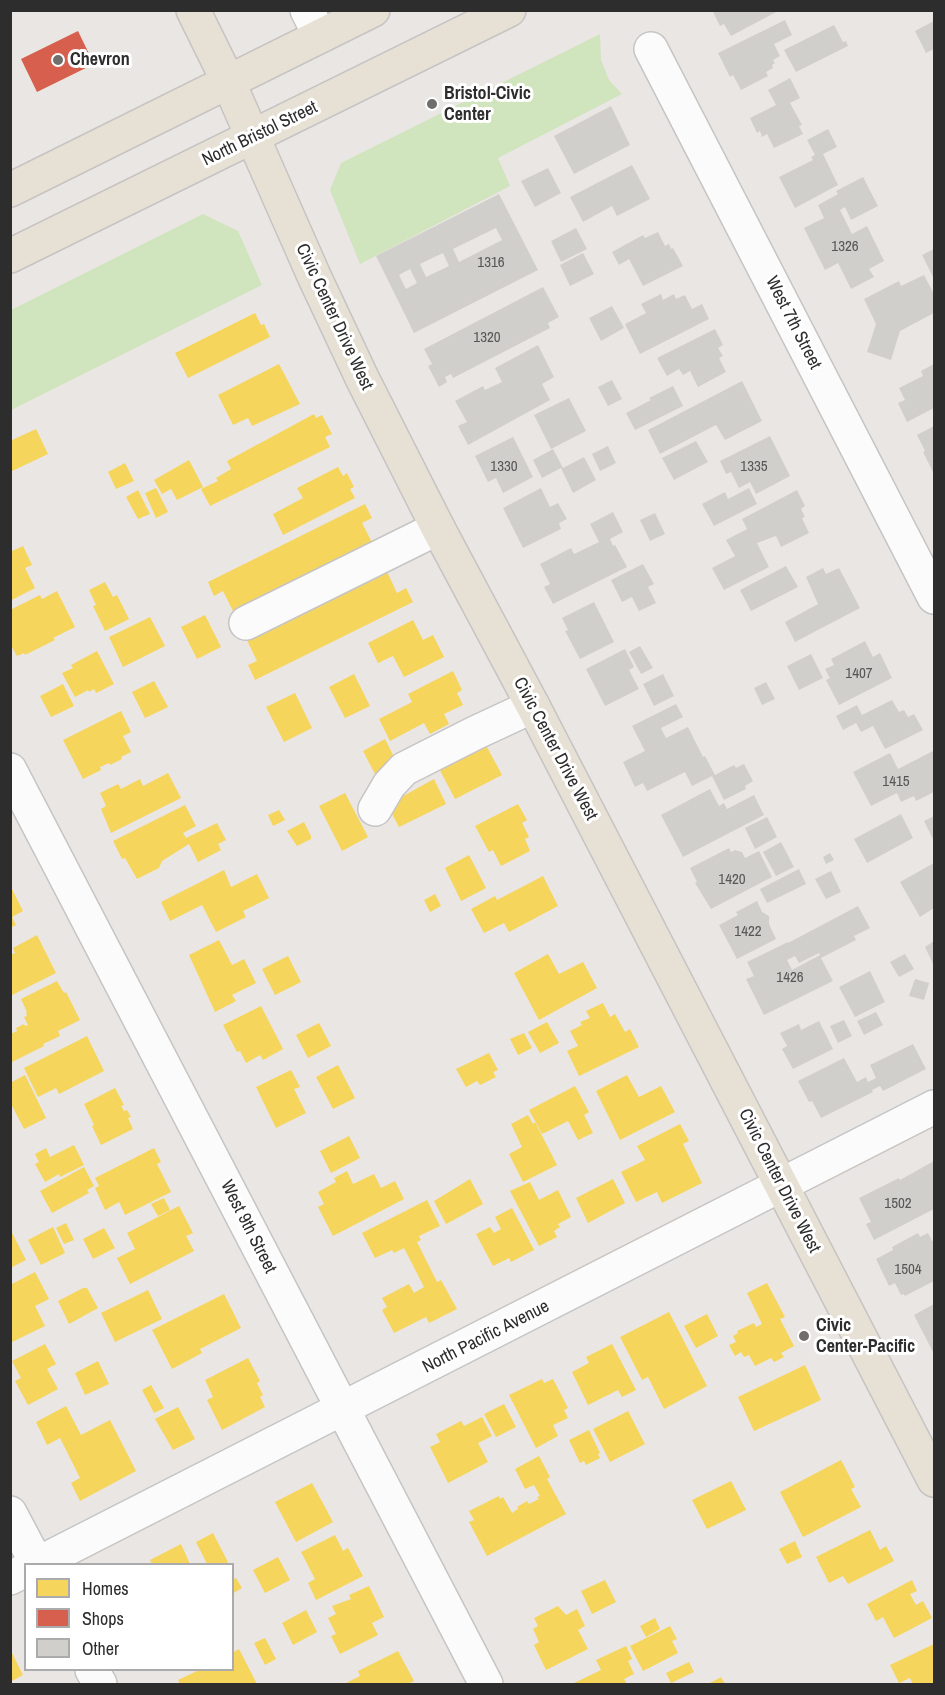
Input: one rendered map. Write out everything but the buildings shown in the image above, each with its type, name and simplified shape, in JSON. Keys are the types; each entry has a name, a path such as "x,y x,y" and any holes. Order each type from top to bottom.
{"main road":[{"name":"Civic Center Drive West","path":"193,10 228,81 318,286 362,378 934,1480"},
{"path":"10,190 228,81 314,23 373,10"},
{"name":"North Bristol Street","path":"10,256 254,138 509,10"}],"street":[{"name":"West 7th Street","path":"651,49 934,597"},
{"path":"246,623 438,528"},
{"path":"375,808 389,785 404,770 532,706"},
{"name":"West 9th Street","path":"10,770 486,1684"},
{"name":"North Pacific Avenue","path":"40,1563 934,1107"},
{"path":"10,1513 37,1563"},
{"path":"10,1578 24,1571"}],"green space":[{"path":"600,34 601,60 609,80 622,94 498,158 510,186 360,264 330,190 341,163"},
{"path":"203,214 238,231 262,285 11,410 11,310"}],"place":[{"name":"Chevron","path":"58,60"},
{"name":"Bristol-Civic Center","path":"432,104"},
{"name":"Civic Center-Pacific","path":"804,1336"}]}
